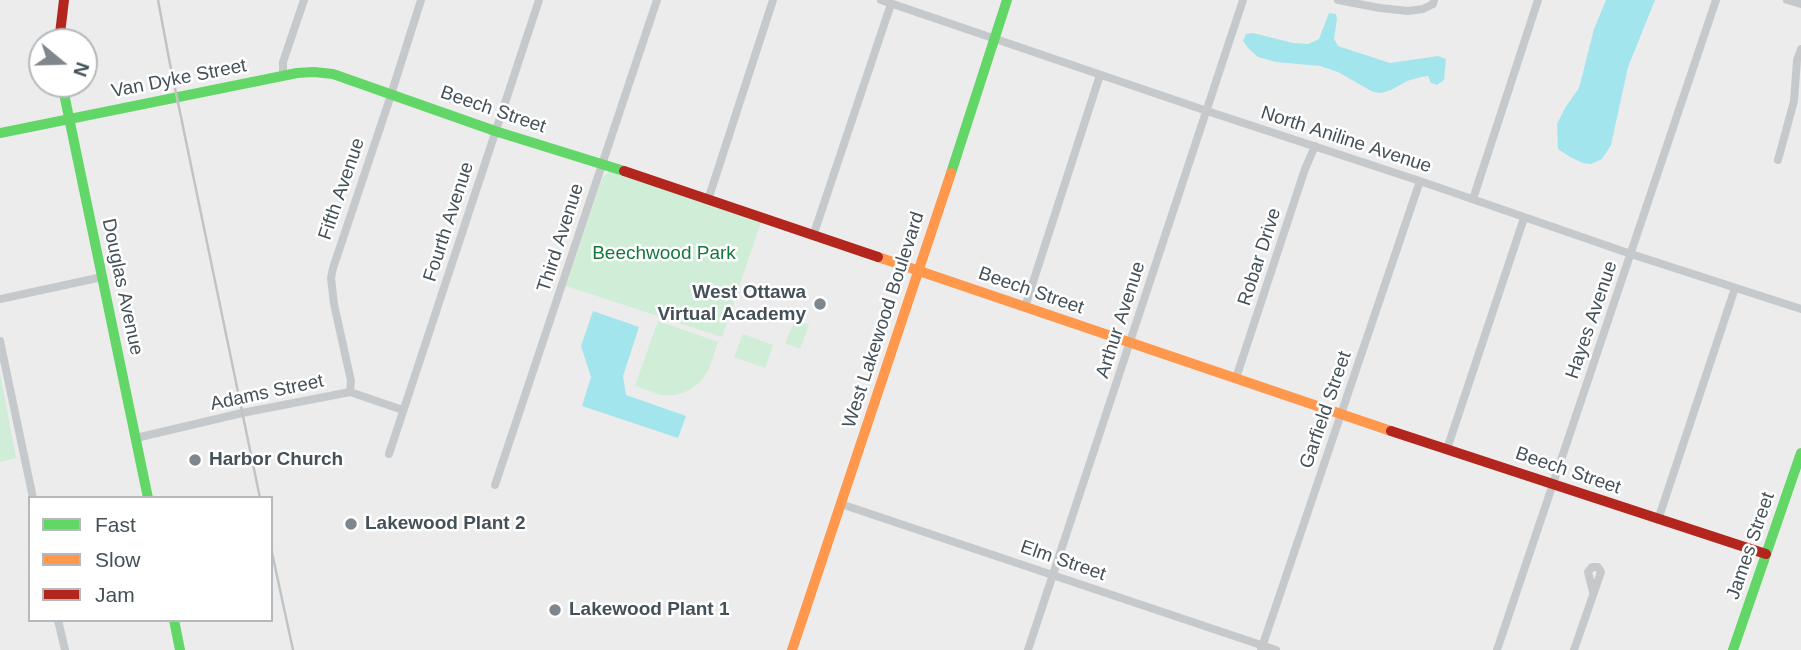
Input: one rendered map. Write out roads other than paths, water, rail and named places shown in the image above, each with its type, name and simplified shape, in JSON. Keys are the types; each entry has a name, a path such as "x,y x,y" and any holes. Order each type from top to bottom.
{"street":[{"path":"61,28 64,0"},
{"path":"283,76 283,62 304,0"},
{"name":"Fifth Avenue","path":"351,392 334,304 332,268 421,0"},
{"name":"Fourth Avenue","path":"389,454 539,0"},
{"name":"Third Avenue","path":"495,485 657,0"},
{"path":"708,200 773,0"},
{"name":"North Aniline Avenue","path":"881,0 1801,309"},
{"name":"West Lakewood Boulevard","path":"792,650 1007,0"},
{"name":"Arthur Avenue","path":"1028,650 1243,0"},
{"path":"1338,0 1408,11 1423,9 1433,2"},
{"path":"1473,200 1538,0"},
{"name":"Hayes Avenue","path":"1497,650 1716,0"},
{"path":"1787,0 1801,4"},
{"path":"813,236 891,4"},
{"path":"1779,160 1794,101 1797,60 1801,48"},
{"name":"Beech Street","path":"283,76 314,72 333,74 1341,415 1766,554"},
{"path":"1025,307 1100,75"},
{"name":"Van Dyke Street","path":"0,132 283,76"},
{"name":"Douglas Avenue","path":"65,98 148,496"},
{"name":"Robar Drive","path":"1236,378 1315,146"},
{"name":"Garfield Street","path":"1262,648 1420,181"},
{"path":"1447,449 1524,218"},
{"path":"0,299 102,277"},
{"path":"1658,520 1735,288"},
{"path":"0,341 33,496"},
{"name":"Adams Street","path":"136,438 242,413 351,392 403,410"},
{"name":"James Street","path":"1733,650 1801,453"},
{"name":"Elm Street","path":"841,504 1053,574 1262,648 1276,650"},
{"path":"1574,650 1593,592"},
{"path":"58,622 65,650"},
{"path":"174,622 180,650"}],"water":[{"path":"1606,0 1655,0 1628,67 1611,145 1602,159 1591,164 1583,163 1558,149 1557,124 1579,88 1594,29"},
{"path":"1329,13 1336,14 1334,39 1338,46 1390,63 1438,56 1446,59 1444,80 1437,85 1431,83 1428,76 1421,77 1391,90 1373,92 1338,72 1320,66 1276,62 1258,57 1243,41 1246,34 1253,33 1308,44 1319,39"},
{"path":"593,311 639,327 623,376 626,395 686,416 678,438 582,406 591,377 581,346"}],"railway":[{"path":"158,0 260,496"},
{"path":"273,557 293,650"}],"place":[{"name":"West Ottawa Virtual Academy","path":"820,304"},
{"name":"Harbor Church","path":"195,460"},
{"name":"Lakewood Plant 2","path":"351,524"},
{"name":"Lakewood Plant 1","path":"555,610"}],"park label":[{"name":"Beechwood Park","path":"664,254"}]}
